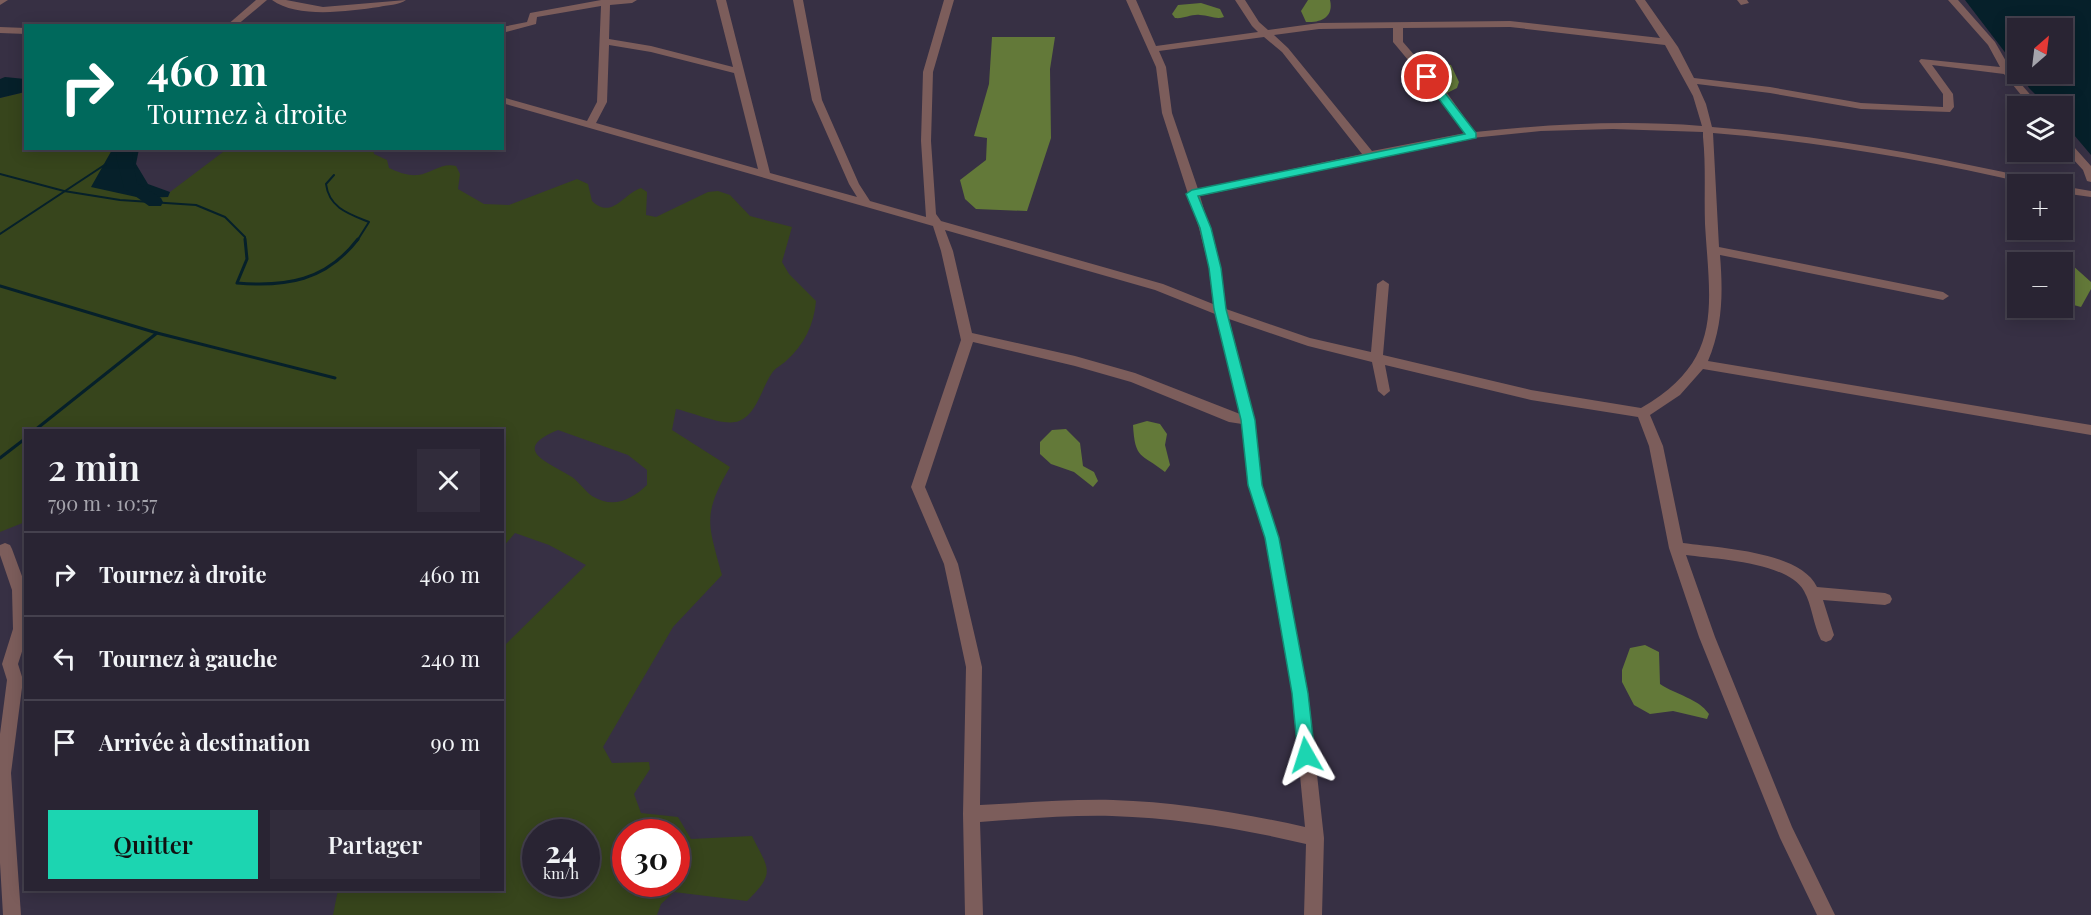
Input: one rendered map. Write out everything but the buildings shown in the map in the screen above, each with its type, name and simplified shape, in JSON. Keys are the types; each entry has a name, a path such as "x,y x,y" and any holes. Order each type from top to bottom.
{"street":[{"path":"233,24 262,0"},
{"path":"277,0 291,6 330,11 374,2 401,0"},
{"path":"504,30 531,24 532,15 605,2 632,0"},
{"path":"721,0 765,175"},
{"path":"798,0 817,100 854,184 867,205"},
{"path":"952,0 928,72 926,141 930,215 938,225 947,251 967,336 918,487 951,564 974,667 971,814 974,915"},
{"path":"1131,0 1155,49 1161,67 1167,113 1205,228 1215,268 1220,309 1248,420 1255,485 1272,538 1300,693 1315,838 1313,915"},
{"path":"1240,0 1255,24 1285,50 1369,155"},
{"path":"1640,0 1661,29 1666,42"},
{"path":"1953,0 1992,44 2007,71"},
{"path":"591,123 602,102 605,2"},
{"path":"504,101 591,123 867,205 1159,287 1220,309 1237,318 1308,342 1377,356 1531,395 1643,413 1688,380 1700,364 1712,338 1716,292 1707,130 1699,96 1673,47 1666,42 1510,24 1398,24 1319,26 1155,49"},
{"path":"1398,24 1398,42 1443,95 1472,135"},
{"path":"0,30 24,31"},
{"path":"605,41 635,45 740,71"},
{"path":"1689,80 1758,88 1861,106 1946,110 1949,107 1948,94 1924,61 2007,71"},
{"path":"2017,84 2026,96"},
{"path":"1192,194 1472,135 1547,129 1654,127 1707,130 1920,157 2007,176"},
{"path":"2073,152 2088,169 2091,179"},
{"path":"2073,191 2091,194"},
{"path":"1714,250 1943,296"},
{"path":"1383,284 1377,356 1384,391"},
{"path":"967,336 1136,378 1234,418 1248,420"},
{"path":"1700,364 2091,430"},
{"path":"1643,413 1656,446 1676,548 1735,710 1786,832 1826,915"},
{"path":"1676,548 1774,564 1793,570 1802,576 1812,593 1826,635"},
{"path":"5,549 19,590 21,629 10,664 15,680 3,773 12,915"},
{"path":"1812,593 1885,599"},
{"path":"971,814 1086,808 1167,813 1250,822 1315,838"}],"green space":[{"path":"1308,0 1330,0 1328,15 1321,20 1306,22 1301,11"},
{"path":"1201,3 1220,9 1224,17 1197,15 1175,18 1172,14 1178,5"},
{"path":"992,37 1055,37 1050,69 1051,138 1027,211 976,209 965,199 960,180 986,160 987,138 974,136 989,84"},
{"path":"1435,61 1451,65 1459,82 1457,88 1447,93 1428,74 1425,64"},
{"path":"24,92 24,150 112,150 105,163 168,197 170,192 226,150 373,150 374,154 387,160 389,168 406,174 418,175 446,165 456,166 460,174 458,189 484,204 509,205 577,179 588,184 592,201 606,208 612,207 641,188 647,192 646,215 656,217 708,192 718,191 730,195 750,216 792,227 782,262 789,274 816,301 813,318 803,341 792,355 773,371 755,406 745,418 733,422 717,421 676,409 672,430 730,467 715,497 710,520 713,543 722,575 673,627 603,747 612,763 649,762 650,769 634,794 641,813 679,819 612,819 612,897 669,897 661,904 657,915 333,915 338,891 504,891 504,646 586,565 549,545 515,533 504,546 504,429 24,429 24,522 0,532 0,98","holes":["558,430 628,455 647,470 647,485 635,495 621,501 607,502 592,496 572,477 545,461 535,450 536,444"]},
{"path":"2073,266 2091,282 2091,289 2081,307 2073,305"},
{"path":"1147,421 1160,424 1167,434 1165,445 1170,465 1165,472 1141,455 1135,444 1133,425"},
{"path":"1066,429 1080,443 1083,466 1094,472 1098,481 1093,487 1074,472 1051,464 1040,454 1040,442 1052,430"},
{"path":"1645,645 1659,652 1660,684 1699,704 1709,714 1707,719 1673,711 1650,714 1634,705 1622,682 1622,670 1630,648"},
{"path":"752,836 767,870 763,883 747,901 690,894 690,837"}],"water":[{"path":"1965,0 2091,0 2091,155 2073,134 2073,96 2037,96 2027,84 2073,84 2073,18 2007,18 2007,55"},
{"path":"5,77 24,79 24,92 0,98 0,79"},
{"path":"112,150 139,150 136,164 148,184 170,192 168,197 141,198 91,187"}],"waterway":[{"path":"126,150 124,156 130,185 155,202"},
{"path":"65,191 106,164"},
{"path":"0,174 65,191"},
{"path":"334,175 326,184 331,199 341,209 369,222 357,241"},
{"path":"0,234 65,191"},
{"path":"65,191 120,200 196,205 225,217 245,239"},
{"path":"245,239 247,259 237,283 255,284 288,282 319,272 346,253 358,239"},
{"path":"0,286 157,333"},
{"path":"36,429 157,333"},
{"path":"157,333 335,378"},
{"path":"0,458 24,440"}],"route":[{"path":"1306,755 1300,693 1272,538 1255,485 1248,420 1220,309 1215,268 1205,228 1192,194 1472,135 1427,77"}]}
